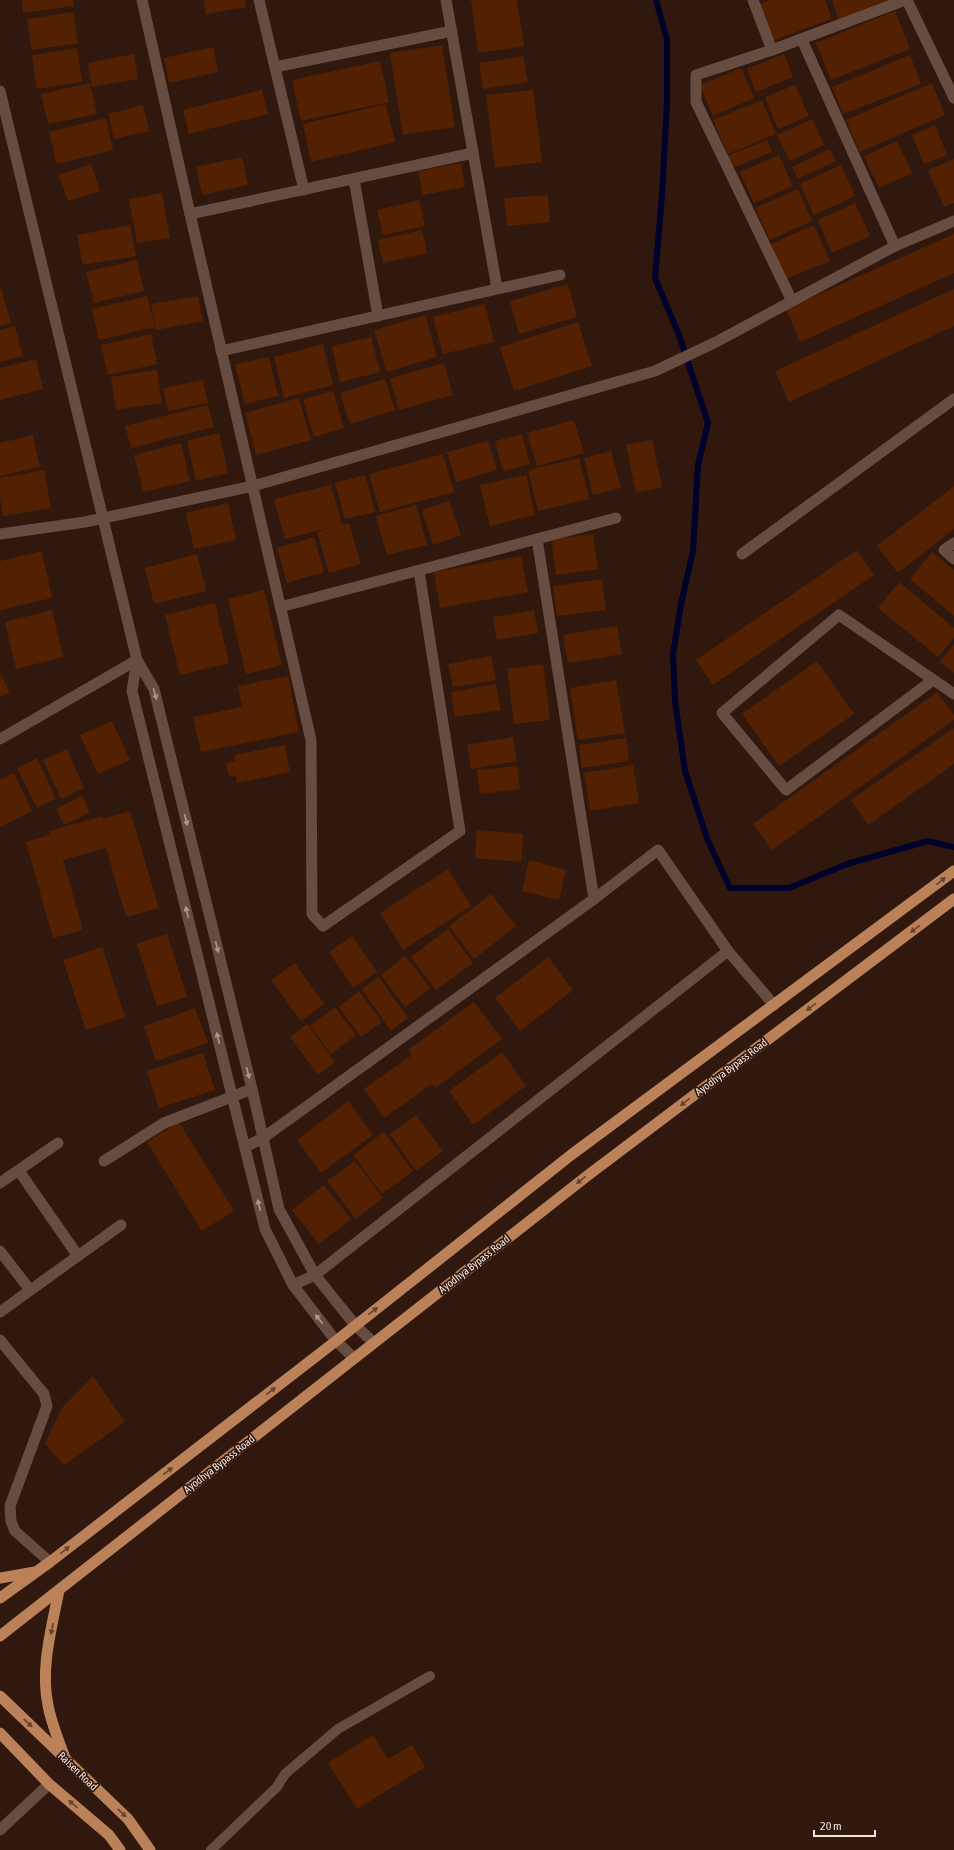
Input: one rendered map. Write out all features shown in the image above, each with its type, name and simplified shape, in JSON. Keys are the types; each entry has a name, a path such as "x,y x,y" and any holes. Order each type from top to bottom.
{"main road":[{"path":"0,1598 50,1562 336,1341 571,1155 774,1006 954,871"},
{"name":"Ayodhya Bypass Road","path":"0,1636 587,1176 950,902"},
{"path":"0,1578 38,1571"},
{"path":"59,1590 47,1653 45,1679 48,1705 65,1759"},
{"name":"Raisen Road","path":"0,1696 128,1819 150,1850"},
{"path":"0,1733 49,1784 109,1835 120,1850"}],"street":[{"path":"142,0 311,740 312,914 323,926 460,831 419,571"},
{"path":"260,0 304,190"},
{"path":"446,0 497,288"},
{"path":"753,0 772,50"},
{"path":"792,301 696,102 696,75 802,40 906,0 954,98"},
{"path":"275,68 452,31"},
{"path":"802,40 895,246"},
{"path":"0,91 138,660 154,689 264,1138 279,1209 315,1276 355,1325 374,1343"},
{"path":"190,214 473,153"},
{"path":"354,179 378,316"},
{"path":"0,534 104,518 253,486 655,371 716,342 895,246 954,221"},
{"path":"221,351 560,275"},
{"path":"742,554 954,399"},
{"path":"280,607 616,518"},
{"path":"537,539 594,899"},
{"path":"954,544 944,550 954,559"},
{"path":"933,680 786,790 722,713 840,616 954,694"},
{"path":"0,739 138,660"},
{"path":"138,660 132,691 265,1229 294,1285 336,1341 354,1358"},
{"path":"245,1148 264,1138 594,899 658,850 728,951 774,1006"},
{"path":"294,1285 315,1276 728,951"},
{"path":"104,1160 164,1123 252,1089"},
{"path":"0,1184 58,1143"},
{"path":"19,1170 78,1256"},
{"path":"0,1312 121,1225"},
{"path":"0,1251 30,1290"},
{"path":"0,1340 44,1394 47,1406 10,1506 10,1521 15,1531 50,1562"},
{"path":"0,1830 49,1784"}],"lane":[{"path":"211,1850 278,1786 285,1774 338,1729 430,1676"}],"building":[{"path":"22,0 73,0 74,6 23,13"},
{"path":"204,0 245,0 246,7 206,14"},
{"path":"471,0 517,0 524,46 478,53"},
{"path":"771,0 825,0 832,19 771,41 757,5"},
{"path":"832,0 895,0 839,21"},
{"path":"895,11 910,49 831,80 816,43"},
{"path":"73,12 78,43 32,50 27,19"},
{"path":"442,45 455,127 403,135 390,53"},
{"path":"213,47 218,72 169,83 164,58"},
{"path":"77,48 82,82 37,89 32,55"},
{"path":"134,54 138,79 92,87 88,63"},
{"path":"784,54 793,77 756,92 747,69"},
{"path":"910,55 921,84 843,114 832,87"},
{"path":"523,56 528,82 483,89 479,63"},
{"path":"380,61 389,102 301,121 292,80"},
{"path":"741,68 754,98 713,116 700,85"},
{"path":"90,83 97,114 48,124 41,94"},
{"path":"932,83 945,115 860,152 846,120"},
{"path":"795,85 809,116 778,129 765,97"},
{"path":"262,90 268,114 189,134 183,110"},
{"path":"533,90 542,162 495,168 486,95"},
{"path":"762,100 776,134 728,154 713,120"},
{"path":"386,104 395,142 311,162 303,124"},
{"path":"143,105 149,131 114,139 108,114"},
{"path":"106,118 113,150 57,164 49,132"},
{"path":"812,119 824,145 790,161 777,135"},
{"path":"935,125 947,155 924,164 912,135"},
{"path":"767,140 772,152 732,168 727,156"},
{"path":"897,141 912,173 879,188 864,156"},
{"path":"830,149 836,161 798,179 792,167"},
{"path":"779,155 793,186 754,203 740,172"},
{"path":"242,157 248,185 202,195 196,167"},
{"path":"954,159 954,203 944,207 928,170"},
{"path":"461,163 465,187 423,195 418,171"},
{"path":"91,164 100,191 68,201 59,175"},
{"path":"841,165 855,196 814,215 800,184"},
{"path":"798,189 812,221 770,240 755,208"},
{"path":"162,193 170,238 137,243 129,199"},
{"path":"548,195 550,222 507,226 504,198"},
{"path":"419,200 425,226 383,235 377,210"},
{"path":"855,203 870,236 832,253 818,220"},
{"path":"130,225 136,256 83,265 77,235"},
{"path":"814,225 830,261 786,279 771,244"},
{"path":"422,230 427,253 383,263 378,240"},
{"path":"954,234 954,273 800,342 786,309"},
{"path":"137,260 144,291 94,303 86,272"},
{"path":"568,284 577,317 519,334 510,301"},
{"path":"0,285 11,323 0,326"},
{"path":"954,289 954,326 789,402 775,371"},
{"path":"147,296 155,327 99,340 92,309"},
{"path":"198,296 203,321 156,330 151,304"},
{"path":"485,304 494,342 443,354 433,317"},
{"path":"425,315 437,357 387,372 374,330"},
{"path":"578,322 592,366 514,391 500,347"},
{"path":"15,326 23,356 0,362 0,330"},
{"path":"151,334 157,364 108,375 101,345"},
{"path":"371,337 380,372 340,382 332,346"},
{"path":"323,344 333,385 284,398 274,357"},
{"path":"269,357 278,396 245,404 235,364"},
{"path":"36,359 43,389 0,400 0,368"},
{"path":"444,363 453,395 399,410 390,378"},
{"path":"157,370 162,403 116,410 111,377"},
{"path":"385,379 395,410 350,424 340,393"},
{"path":"203,380 208,403 168,411 163,388"},
{"path":"333,391 344,428 314,437 303,399"},
{"path":"299,398 311,440 256,455 245,413"},
{"path":"208,405 214,427 131,448 125,426"},
{"path":"574,420 584,453 537,466 527,433"},
{"path":"219,433 228,473 196,481 187,441"},
{"path":"522,434 530,464 503,471 495,441"},
{"path":"33,435 40,467 0,476 0,443"},
{"path":"652,440 662,487 636,493 626,445"},
{"path":"488,441 497,470 456,482 447,452"},
{"path":"181,443 190,481 143,492 134,455"},
{"path":"611,451 621,488 593,495 584,458"},
{"path":"443,454 454,492 380,512 369,474"},
{"path":"579,458 589,499 538,511 528,470"},
{"path":"44,470 51,508 3,516 0,497 0,478"},
{"path":"365,475 375,512 345,519 335,483"},
{"path":"526,475 535,515 490,526 480,485"},
{"path":"331,485 342,525 349,523 361,564 329,573 317,532 332,527 285,539 274,499"},
{"path":"954,486 954,529 898,573 877,546"},
{"path":"449,501 461,535 433,545 422,510"},
{"path":"228,503 236,540 194,549 186,513"},
{"path":"416,505 427,545 387,555 376,516"},
{"path":"593,534 598,569 556,575 551,539"},
{"path":"314,537 324,572 287,583 277,548"},
{"path":"857,550 874,575 713,685 696,660"},
{"path":"42,551 52,598 0,610 0,561"},
{"path":"932,552 954,570 954,616 910,579"},
{"path":"197,554 206,591 154,604 145,568"},
{"path":"521,556 528,592 440,608 434,572"},
{"path":"602,579 606,610 557,616 553,586"},
{"path":"899,582 954,628 954,638 938,657 878,608"},
{"path":"264,590 282,665 246,674 228,599"},
{"path":"215,603 229,663 180,675 165,615"},
{"path":"52,610 63,657 16,669 5,622"},
{"path":"534,610 538,633 497,640 493,617"},
{"path":"617,626 622,654 568,663 563,635"},
{"path":"954,644 954,673 940,662"},
{"path":"491,656 496,680 453,687 448,664"},
{"path":"817,661 854,714 779,766 742,714"},
{"path":"543,664 550,720 514,724 507,669"},
{"path":"0,673 10,692 1,697 0,695"},
{"path":"288,676 299,732 201,752 193,717 242,707 238,686"},
{"path":"616,680 625,733 578,740 570,688"},
{"path":"496,684 501,710 455,717 451,692"},
{"path":"937,692 954,715 954,720 772,850 753,824"},
{"path":"112,721 130,760 98,774 80,735"},
{"path":"954,728 954,764 868,825 851,800"},
{"path":"513,737 517,761 471,769 467,745"},
{"path":"626,738 629,761 582,768 579,745"},
{"path":"285,745 290,772 237,783 236,776 229,777 226,763 235,762 234,755"},
{"path":"67,749 84,788 61,799 43,760"},
{"path":"37,758 56,799 37,808 17,768"},
{"path":"633,765 639,803 590,811 584,773"},
{"path":"517,766 520,789 480,794 477,770"},
{"path":"14,773 32,811 0,827 0,780"},
{"path":"82,796 90,812 64,825 56,809"},
{"path":"130,811 159,908 126,917 106,848 63,860 83,930 53,938 26,842 50,835 49,831 103,816 103,819"},
{"path":"477,830 523,834 521,862 475,858"},
{"path":"529,860 566,870 559,900 522,891"},
{"path":"448,869 471,906 403,950 380,913"},
{"path":"491,894 516,926 474,959 449,926"},
{"path":"448,929 473,963 436,990 411,957"},
{"path":"167,934 187,997 157,1006 137,944"},
{"path":"352,936 377,972 353,988 329,952"},
{"path":"102,947 125,1017 86,1030 63,960"},
{"path":"405,956 430,988 405,1007 381,975"},
{"path":"548,957 573,990 520,1031 495,998"},
{"path":"295,963 324,1004 301,1021 271,980"},
{"path":"379,977 408,1018 391,1031 362,989"},
{"path":"359,991 382,1022 361,1037 339,1007"},
{"path":"474,1002 502,1039 435,1088 418,1064 432,1084 384,1118 364,1089 412,1055 408,1050"},
{"path":"335,1007 356,1035 331,1054 310,1026"},
{"path":"195,1008 208,1043 156,1061 144,1026"},
{"path":"307,1024 335,1062 318,1075 290,1037"},
{"path":"502,1052 526,1086 473,1125 449,1091"},
{"path":"203,1053 215,1090 159,1108 147,1071"},
{"path":"348,1101 373,1135 321,1173 297,1140"},
{"path":"416,1115 443,1151 416,1171 390,1134"},
{"path":"179,1122 234,1211 202,1231 147,1142"},
{"path":"384,1132 413,1171 382,1194 353,1155"},
{"path":"355,1161 383,1198 356,1219 327,1181"},
{"path":"324,1185 351,1219 319,1244 292,1210"},
{"path":"93,1376 125,1422 64,1465 45,1444 61,1409"},
{"path":"373,1735 388,1759 412,1745 425,1767 357,1809 328,1763"}],"waterway":[{"path":"656,0 667,39 667,103 662,195 655,278 679,335 708,423 698,465 693,551 681,604 673,654 675,701 685,771 708,841 730,888 789,888 847,864 928,841 954,847"}]}
